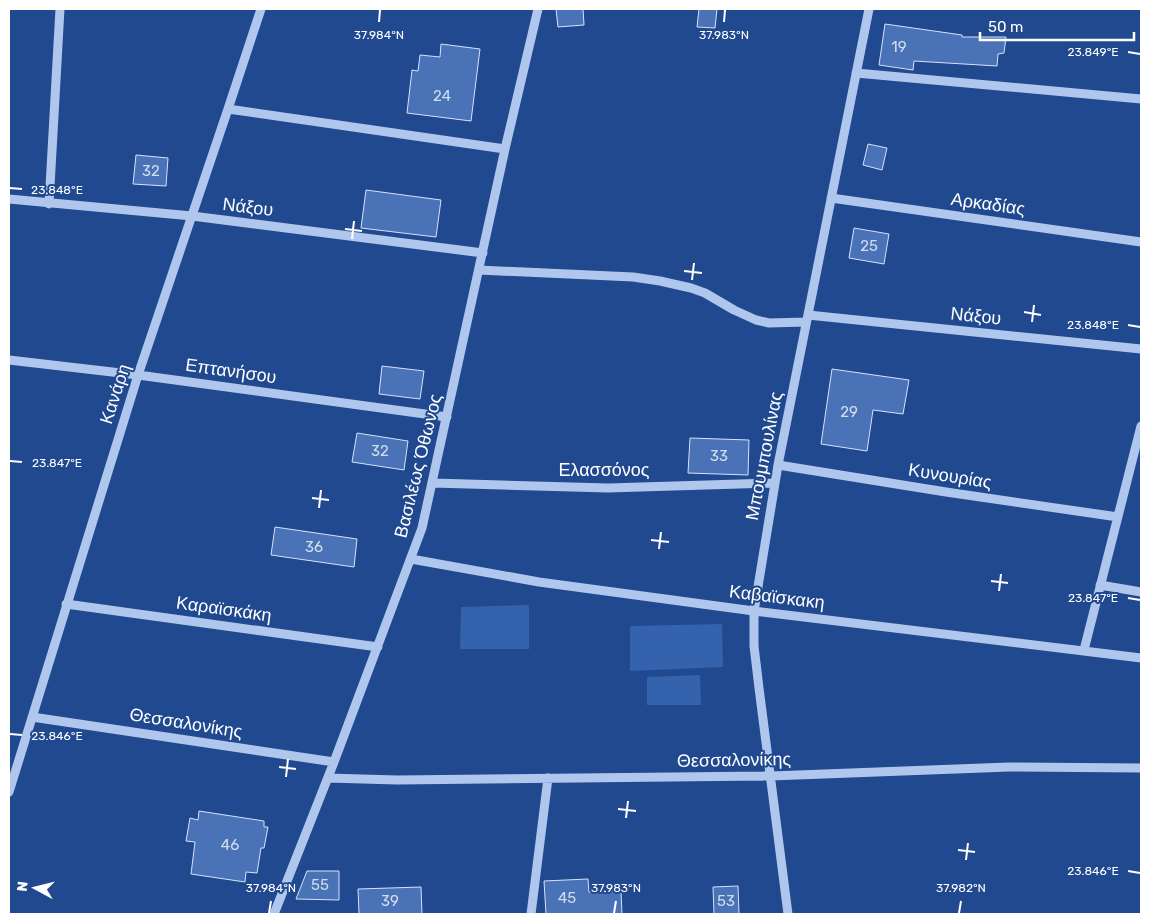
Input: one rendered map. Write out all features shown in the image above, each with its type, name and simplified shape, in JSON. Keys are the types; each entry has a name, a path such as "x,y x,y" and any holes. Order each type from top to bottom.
{"street":[{"path":"49,204 60,9"},
{"name":"Κανάρη","path":"9,792 12,771 32,717 138,374 261,9"},
{"name":"Βασιλέως Όθωνος","path":"274,914 328,778 422,528 448,417 505,149 538,9"},
{"name":"Μπουμπουλίνας","path":"788,914 754,646 754,611 778,464 869,9"},
{"path":"856,73 1141,99"},
{"path":"228,109 505,149"},
{"name":"Αρκαδίας","path":"831,198 1141,242"},
{"name":"Νάξου","path":"9,199 192,216 482,253"},
{"name":"Νάξου","path":"479,270 633,277 691,288 705,293 756,320 769,322 807,319 1141,349"},
{"name":"Επτανήσου","path":"9,360 138,374 448,417"},
{"path":"1084,650 1141,426"},
{"name":"Κυνουρίας","path":"778,464 946,492 1118,517"},
{"name":"Ελασσόνος","path":"433,483 608,488 775,483"},
{"name":"Καβαϊσκακη","path":"411,559 539,582 754,611 1141,658"},
{"path":"1100,586 1141,592"},
{"name":"Καραϊσκάκη","path":"66,604 378,647"},
{"name":"Θεσσαλονίκης","path":"32,717 334,762"},
{"name":"Θεσσαλονίκης","path":"328,778 397,780 771,776 1010,767 1141,768"},
{"path":"531,914 548,778"}],"shaded area":[{"path":"529,605 529,649 460,649 461,607"},
{"path":"722,624 723,667 630,671 630,626"},
{"path":"700,675 701,705 647,705 647,677"}],"building":[{"path":"556,9 583,9 584,25 558,27"},
{"path":"699,9 717,9 715,28 697,27"},
{"path":"885,24 962,35 962,37 1006,37 1004,53 998,54 997,66 914,61 913,70 879,65"},
{"path":"441,44 480,49 471,121 407,113 412,70 418,71 420,55 440,57"},
{"path":"868,144 887,148 882,170 863,165"},
{"path":"136,155 168,158 166,186 133,184"},
{"path":"366,190 441,200 436,237 361,228"},
{"path":"854,228 889,234 884,264 849,258"},
{"path":"382,366 424,371 420,399 379,394"},
{"path":"832,369 909,380 903,414 873,410 867,451 821,444"},
{"path":"357,433 408,441 404,470 352,462"},
{"path":"690,438 749,440 748,475 688,473"},
{"path":"275,527 357,539 354,567 271,555"},
{"path":"199,811 264,821 264,827 268,827 264,848 261,848 257,873 246,872 245,882 191,874 195,842 186,841 190,818 198,820"},
{"path":"307,871 339,871 339,900 296,899"},
{"path":"588,879 589,892 621,891 622,914 546,914 544,881"},
{"path":"738,886 739,914 714,914 713,887"},
{"path":"421,887 422,914 359,914 358,889"}]}
